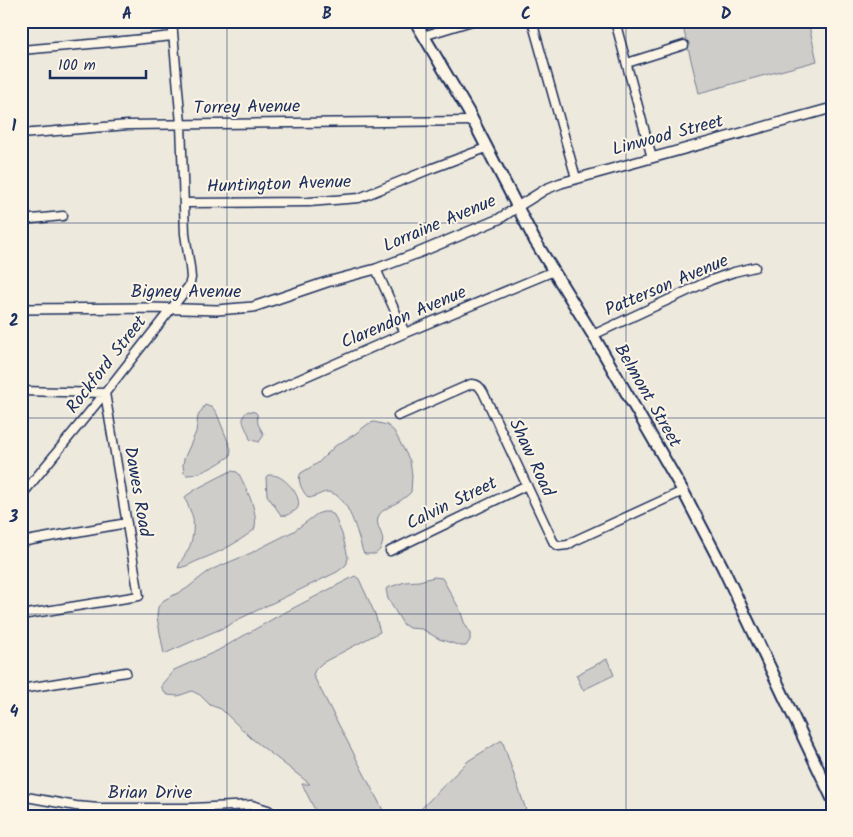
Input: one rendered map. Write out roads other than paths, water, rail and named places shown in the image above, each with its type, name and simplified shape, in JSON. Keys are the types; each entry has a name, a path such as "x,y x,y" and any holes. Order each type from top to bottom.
{"main road":[{"name":"Belmont Street","path":"414,21 473,121 535,241 683,491 828,782 832,798"}],"street":[{"name":"Rockford Street","path":"21,496 187,290 190,281 185,229 181,124 172,21"},
{"path":"423,36 472,21"},
{"path":"532,21 576,178"},
{"path":"615,21 652,158"},
{"path":"21,50 174,36"},
{"path":"627,64 684,45"},
{"name":"Linwood Street","path":"517,206 546,189 576,178 832,108"},
{"name":"Torrey Avenue","path":"21,134 128,125 473,121"},
{"name":"Huntington Avenue","path":"185,203 310,202 354,199 486,148"},
{"name":"Lorraine Avenue","path":"376,269 499,219 517,206"},
{"path":"21,220 63,216"},
{"name":"Patterson Avenue","path":"592,335 711,280 755,267"},
{"path":"376,269 405,333"},
{"name":"Bigney Avenue","path":"21,309 217,310 253,307 328,282 376,269"},
{"name":"Clarendon Avenue","path":"266,394 405,333 554,271"},
{"name":"Shaw Road","path":"398,416 468,385 476,384 479,386 554,543 562,547 683,491"},
{"path":"21,391 105,393"},
{"name":"Dawes Road","path":"21,615 139,596 105,393"},
{"name":"Calvin Street","path":"390,551 527,485"},
{"path":"21,542 127,523"},
{"path":"21,689 126,672"},
{"name":"Brian Drive","path":"21,796 92,807 192,808 252,805 268,810 276,816"}]}
